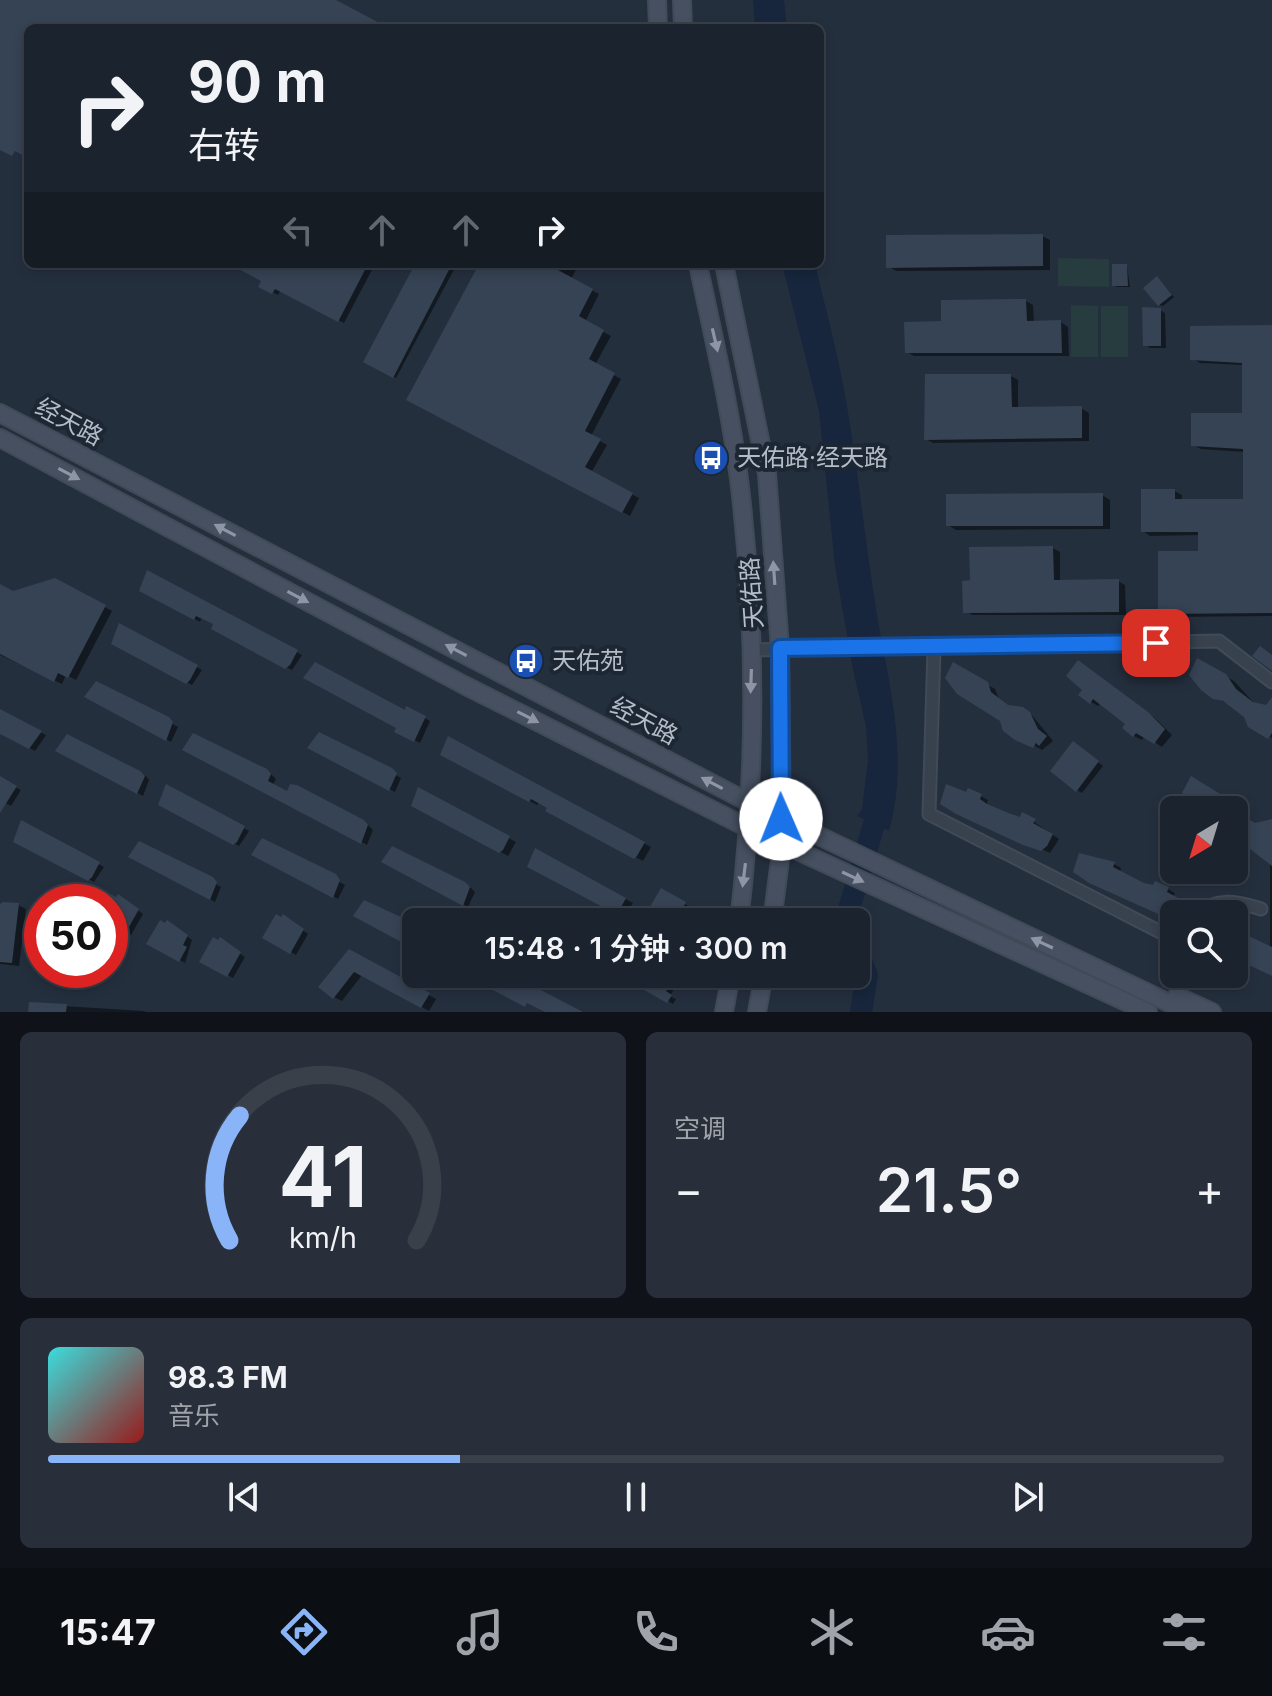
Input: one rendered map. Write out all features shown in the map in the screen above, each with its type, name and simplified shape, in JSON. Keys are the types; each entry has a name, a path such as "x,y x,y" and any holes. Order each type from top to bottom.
{"main road":[{"path":"657,0 658,24"},
{"path":"682,0 683,24"},
{"name":"天佑路","path":"699,268 725,384 740,481 752,650 750,829 741,908"},
{"name":"天佑路","path":"725,268 767,474 780,648 782,844 774,908"},
{"name":"经天路","path":"2,425 781,819 1188,1012"},
{"name":"经天路","path":"2,425 450,678 750,829 1148,1012"},
{"path":"1075,958 1212,1012"},
{"path":"1073,978 1138,1012"},
{"path":"724,1012 728,988"},
{"path":"757,1012 761,988"}],"street":[{"path":"752,650 830,646 934,649 1219,641 1272,682"},
{"path":"934,649 929,814 1160,932"},
{"path":"1248,905 1261,909"}],"green space":[{"path":"1058,258 1109,259 1109,287 1058,286"},
{"path":"1071,305 1098,306 1098,357 1071,357"},
{"path":"1101,306 1128,306 1128,357 1101,357"}],"water":[{"path":"753,0 784,0 787,24 755,24"},
{"path":"783,268 816,268 844,389 894,710 898,770 889,831 857,816 862,809 868,760 866,726 835,566 819,411"}],"building":[{"path":"0,0 336,0 381,24 24,24 24,156 15,151 12,156 0,150"},
{"path":"1043,234 1043,266 886,268 886,235"},
{"path":"1112,264 1127,264 1128,286 1112,286"},
{"path":"237,268 366,268 338,322 275,289 272,294 258,287 261,281"},
{"path":"413,268 450,268 393,378 363,362"},
{"path":"477,268 554,268 593,289 579,316 604,330 589,359 615,373 585,431 601,439 585,467 633,493 622,513 406,400"},
{"path":"1157,276 1172,295 1158,306 1143,288"},
{"path":"1026,299 1027,321 1061,320 1062,353 905,353 904,322 941,321 941,300"},
{"path":"1142,307 1161,308 1161,346 1143,346"},
{"path":"1272,325 1272,613 1158,614 1158,551 1198,551 1198,532 1141,532 1141,489 1175,489 1175,499 1243,499 1243,449 1191,446 1191,413 1242,413 1242,363 1190,360 1190,326"},
{"path":"925,374 1011,374 1012,407 1082,406 1082,438 924,440"},
{"path":"1103,493 1103,526 946,526 946,494"},
{"path":"1053,546 1054,580 1119,579 1119,612 963,613 962,581 970,580 969,547"},
{"path":"147,570 298,650 290,665 285,669 211,629 213,624 196,616 194,620 139,591"},
{"path":"55,578 106,605 68,678 58,673 54,682 0,654 0,584 13,591"},
{"path":"119,623 198,665 190,680 186,684 111,644"},
{"path":"1260,646 1272,655 1272,671 1252,656"},
{"path":"1197,658 1226,674 1236,689 1253,702 1266,705 1272,697 1272,733 1268,739 1248,727 1244,717 1223,701 1213,699 1201,690 1189,675"},
{"path":"1078,660 1148,712 1165,729 1154,744 1136,733 1133,737 1122,728 1125,724 1093,699 1090,704 1078,695 1082,690 1066,676"},
{"path":"315,662 405,710 406,706 426,716 414,742 394,732 396,728 303,678"},
{"path":"953,662 988,682 991,692 1008,705 1023,707 1030,712 1038,729 1047,736 1039,746 1036,743 1033,748 1015,740 1003,731 1000,721 957,694 945,678"},
{"path":"96,681 169,717 173,722 166,741 84,697"},
{"path":"0,709 42,731 29,749 0,734"},
{"path":"319,732 392,768 397,773 389,791 307,748"},
{"path":"193,733 267,769 271,774 268,781 287,791 290,784 297,785 364,820 368,825 361,844 182,750"},
{"path":"67,734 140,771 145,776 137,794 55,751"},
{"path":"448,736 645,842 637,856 634,859 545,811 547,808 531,799 529,802 440,755"},
{"path":"1073,741 1099,761 1076,792 1050,771"},
{"path":"0,776 17,786 0,813"},
{"path":"1191,776 1223,796 1184,796 1182,793"},
{"path":"166,784 245,826 237,842 233,845 158,805"},
{"path":"946,784 982,794 980,799 987,804 1011,814 1020,817 1022,812 1036,819 1033,823 1053,834 1047,846 1041,851 1023,845 956,814 940,804"},
{"path":"418,787 510,836 503,850 499,853 411,806"},
{"path":"1248,819 1255,823 1272,819 1272,866 1248,847"},
{"path":"21,820 100,862 92,877 88,881 13,842"},
{"path":"262,838 336,874 340,880 333,898 251,855"},
{"path":"139,841 213,877 217,882 210,900 128,857"},
{"path":"392,846 465,882 470,887 463,906 381,862"},
{"path":"535,848 626,898 621,908 605,908 527,867"},
{"path":"1079,853 1115,862 1113,867 1144,883 1153,885 1155,881 1169,887 1167,892 1182,900 1160,900 1160,914 1089,883 1073,872"},
{"path":"661,888 686,902 683,908 649,908"},
{"path":"364,900 402,918 402,942 353,916"},
{"path":"128,901 139,909 128,929"},
{"path":"19,903 12,963 0,962 0,904"},
{"path":"276,914 281,917 283,914 304,929 290,954 262,938"},
{"path":"160,920 165,923 167,920 188,935 183,945 187,947 179,962 146,944"},
{"path":"1248,936 1272,947 1272,976 1248,965"},
{"path":"213,937 218,940 220,937 241,952 227,977 199,962"},
{"path":"349,949 402,978 402,988 421,988 430,993 421,1008 354,972 333,999 318,987"},
{"path":"489,988 537,988 583,1012 545,1012 527,1003 525,1007"},
{"path":"641,988 668,988 666,991 672,995 667,1003"},
{"path":"29,1002 67,1004 66,1012 28,1012"}],"waterway":[{"path":"849,908 882,797"},
{"path":"861,1012 865,988"}],"place":[{"name":"天佑路·经天路","path":"711,458"},
{"name":"天佑苑","path":"526,661"}],"route":[{"path":"781,819 780,648 934,649 1156,643"}]}
